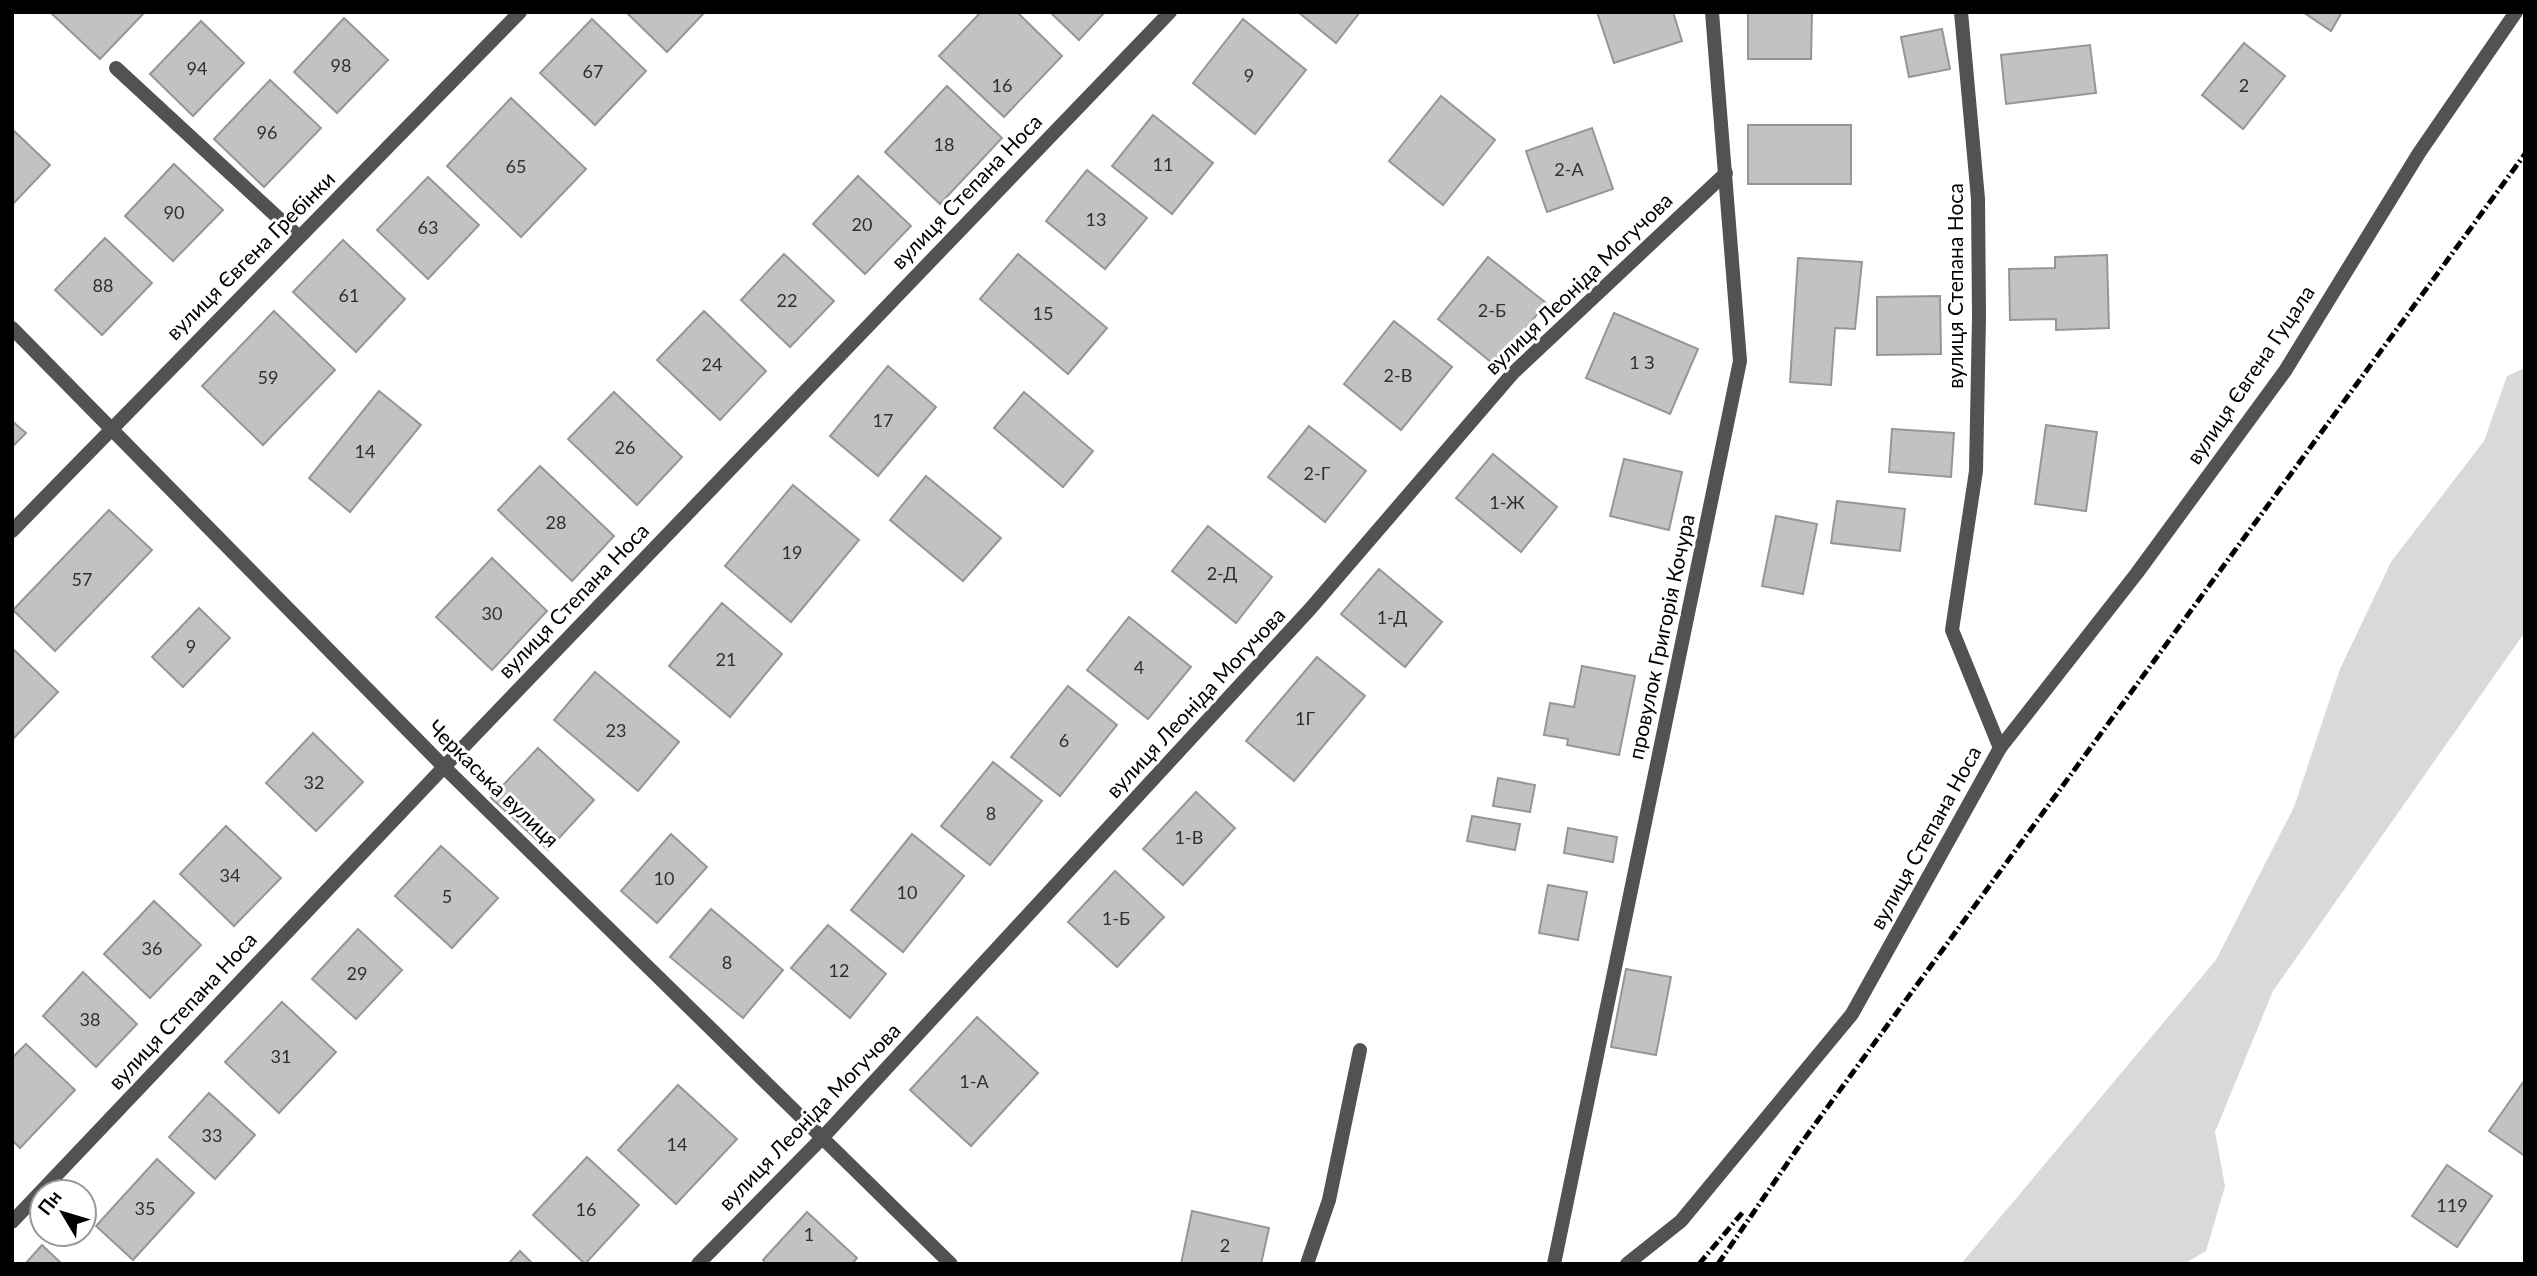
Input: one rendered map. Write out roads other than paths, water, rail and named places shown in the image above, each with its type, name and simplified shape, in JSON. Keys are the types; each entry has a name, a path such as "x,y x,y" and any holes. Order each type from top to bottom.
{"street":[{"name":"вулиця Євгена Гребінки","path":"12,531 520,12"},
{"name":"вулиця Степана Носа","path":"12,1222 444,766 1170,12"},
{"name":"провулок Григорія Кочура","path":"1554,1264 1740,361 1712,12"},
{"name":"вулиця Степана Носа","path":"1627,1264 1681,1221 1852,1014 2000,748 1952,630 1976,471 1978,345 1978,198 1961,12"},
{"name":"вулиця Євгена Гуцала","path":"2000,748 2137,573 2285,371 2419,153 2516,12"},
{"path":"116,68 299,237"},
{"name":"вулиця Леоніда Могучова","path":"698,1264 824,1136 1311,608 1513,373 1726,173"},
{"name":"Черкаська вулиця","path":"12,328 444,766 824,1136 951,1264"},
{"path":"1307,1264 1329,1200 1360,1051"}],"railway":[{"path":"1718,1264 1802,1142 2525,154"},
{"path":"1699,1264 1743,1212"}]}
